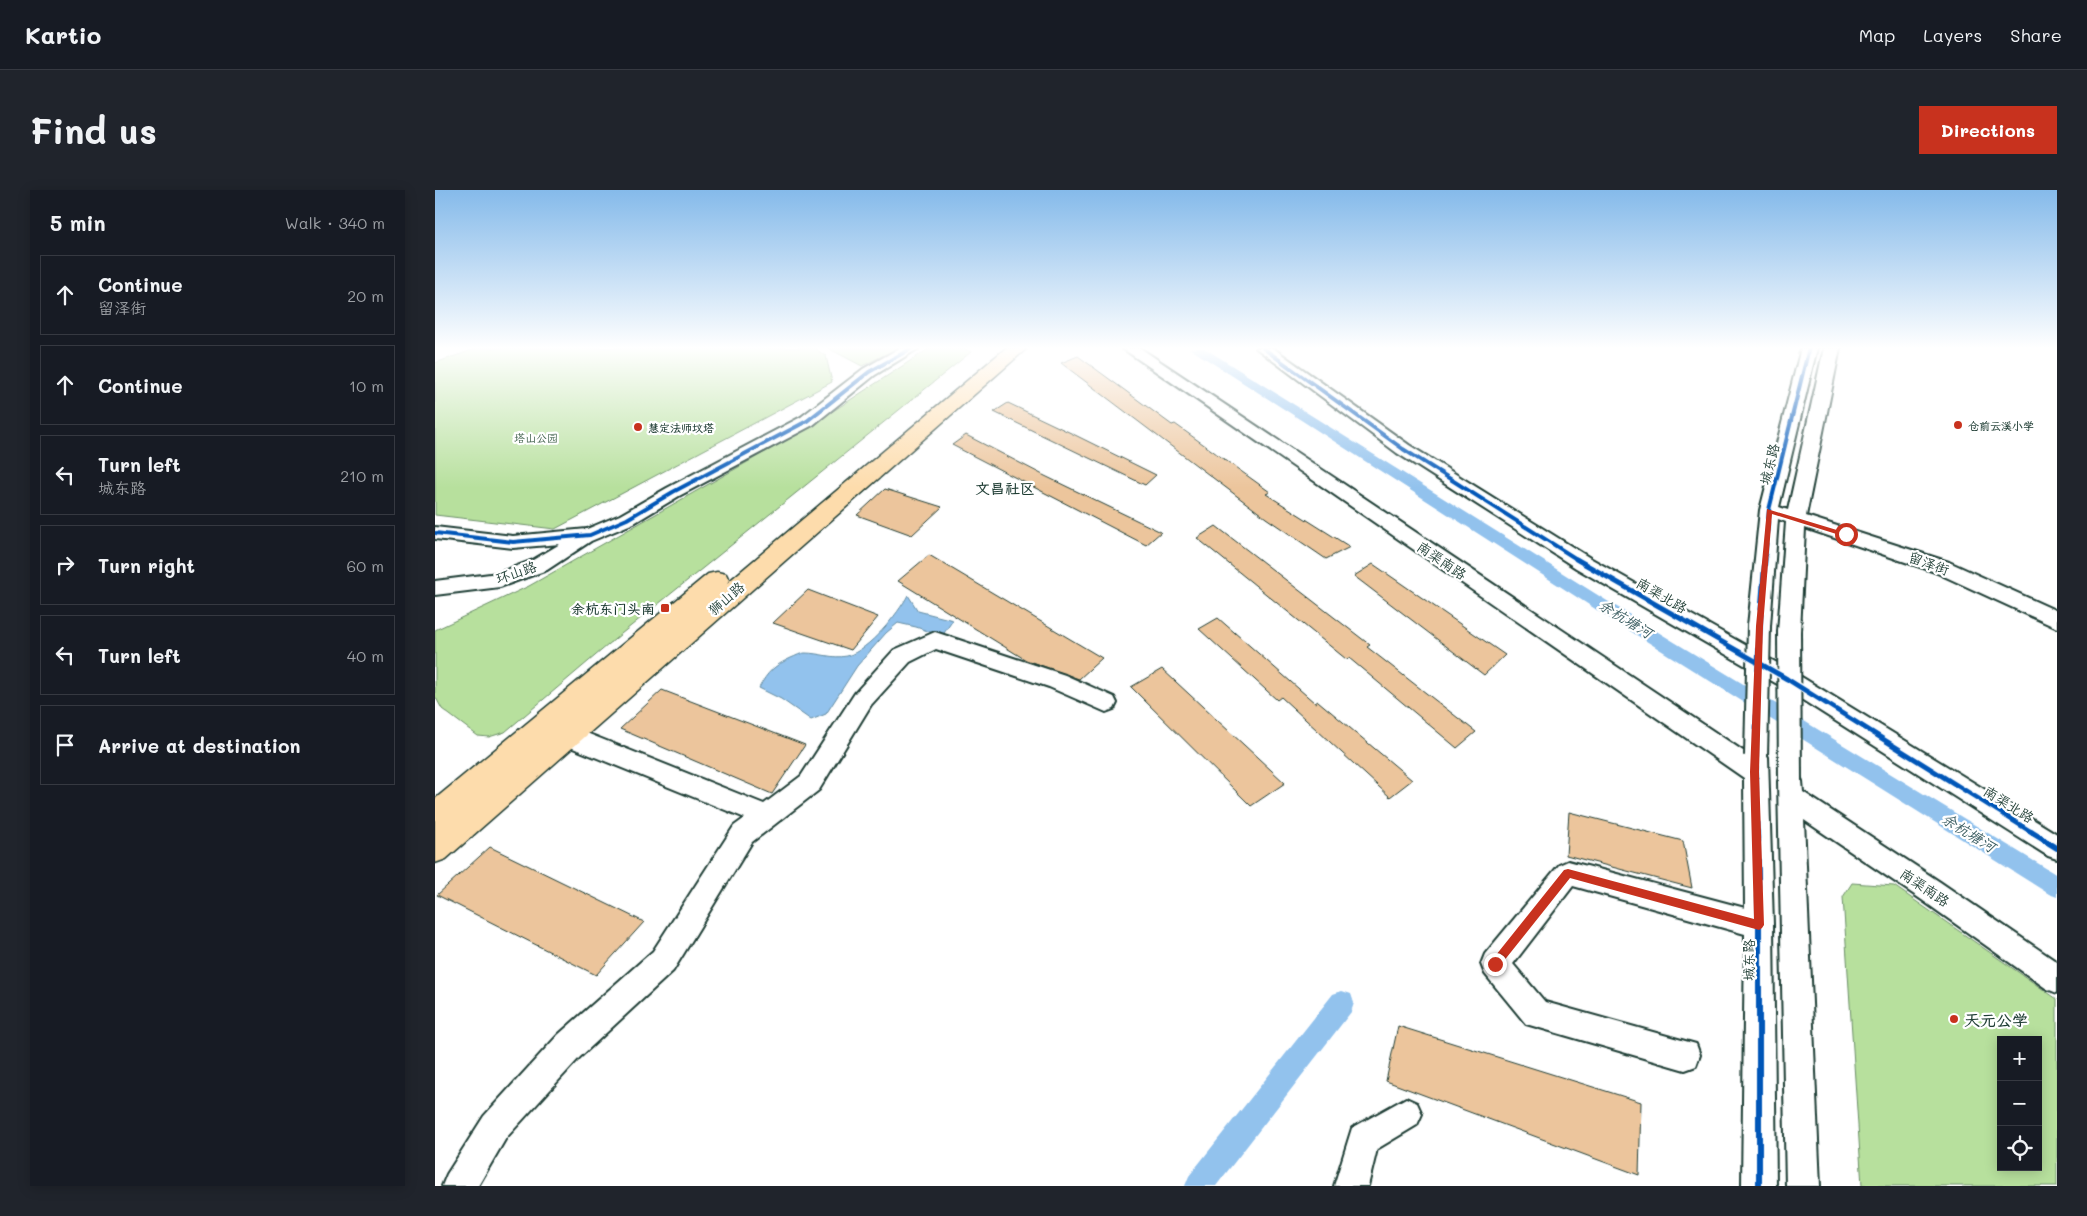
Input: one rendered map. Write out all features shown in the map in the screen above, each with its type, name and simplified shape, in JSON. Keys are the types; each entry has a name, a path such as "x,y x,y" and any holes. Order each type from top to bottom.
{"main road":[{"name":"狮山路","path":"435,817 940,394"},
{"name":"狮山路","path":"435,849 964,394"}],"street":[{"path":"435,533 513,542 590,535 627,519 673,492 807,421 841,394"},
{"name":"南渠南路","path":"1199,394 1755,764"},
{"name":"南渠北路","path":"1327,394 1403,449 1583,563 1787,679 2057,848"},
{"name":"城东路","path":"1759,1186 1759,925 1755,764 1759,626 1769,510 1798,394"},
{"path":"1803,1186 1790,790 1789,632 1796,518 1823,394"},
{"name":"留泽街","path":"1769,510 1942,567 2057,620"},
{"name":"环山路","path":"435,588 500,580 540,565 590,535"},
{"path":"459,1186 495,1127 569,1046 663,961 743,834 810,782 863,699 902,656 935,640 1057,681 1106,703"},
{"path":"566,735 767,816"},
{"name":"南渠南路","path":"1790,790 2057,979"},
{"path":"1685,1055 1536,1014 1495,964 1568,873 1759,925"},
{"path":"1351,1186 1363,1139 1406,1114"}],"green space":[{"name":"塔山公园","path":"435,394 808,394 555,529 435,515"},
{"path":"859,394 918,394 621,634 505,732 489,737 478,736 442,709 435,696 435,630 529,586 804,430"},
{"name":"天元公学","path":"1852,883 1894,886 2057,999 2057,1186 1862,1186 1843,897"}],"water":[{"path":"908,595 918,611 953,620 942,636 898,623 886,633 857,666 826,714 811,720 781,699 759,688 768,673 776,666 800,654 810,653 842,657 856,652 882,630"}],"building":[{"path":"1103,394 1130,394 1270,492 1266,494 1350,547 1326,559 1266,518"},
{"path":"1008,403 1156,475 1145,485 994,412"},
{"path":"966,435 1045,476 1161,532 1146,545 952,445"},
{"path":"885,489 942,507 912,535 857,515"},
{"path":"1216,526 1370,645 1367,647 1476,732 1457,748 1349,658 1346,659 1197,538"},
{"path":"929,555 1102,658 1079,679 1026,660 898,581"},
{"path":"1373,564 1505,655 1484,675 1354,576"},
{"path":"808,590 878,617 851,650 773,623"},
{"path":"1218,618 1315,703 1318,701 1412,780 1390,797 1281,697 1277,700 1199,629"},
{"path":"1162,669 1285,783 1251,806 1131,687"},
{"path":"662,690 805,745 772,794 620,729"},
{"path":"1569,812 1683,841 1692,888 1566,855"},
{"path":"490,847 644,922 596,975 437,895"},
{"path":"1398,1026 1641,1102 1639,1175 1386,1081"}],"waterway":[{"name":"余杭塘河","path":"1268,394 1606,608 2057,887"},
{"path":"1199,1186 1342,1003"}],"cycle path":[{"path":"435,533 513,542 590,535 627,519 673,492 807,421 841,394"},
{"path":"1327,394 1403,449 1583,563 1787,679 2057,848"},
{"path":"1759,1186 1759,925 1755,772 1759,626 1769,510 1798,394"}],"place":[{"name":"仓前云溪小学","path":"1958,425"},
{"name":"慧定法师坟塔","path":"638,427"},
{"name":"余杭东门头南","path":"665,608"},
{"name":"天元公学","path":"1954,1019"}],"district":[{"name":"文昌社区","path":"1005,488"}],"route":[{"path":"1495,964 1568,873 1759,925 1755,772 1759,626 1769,510 1846,534"}]}
